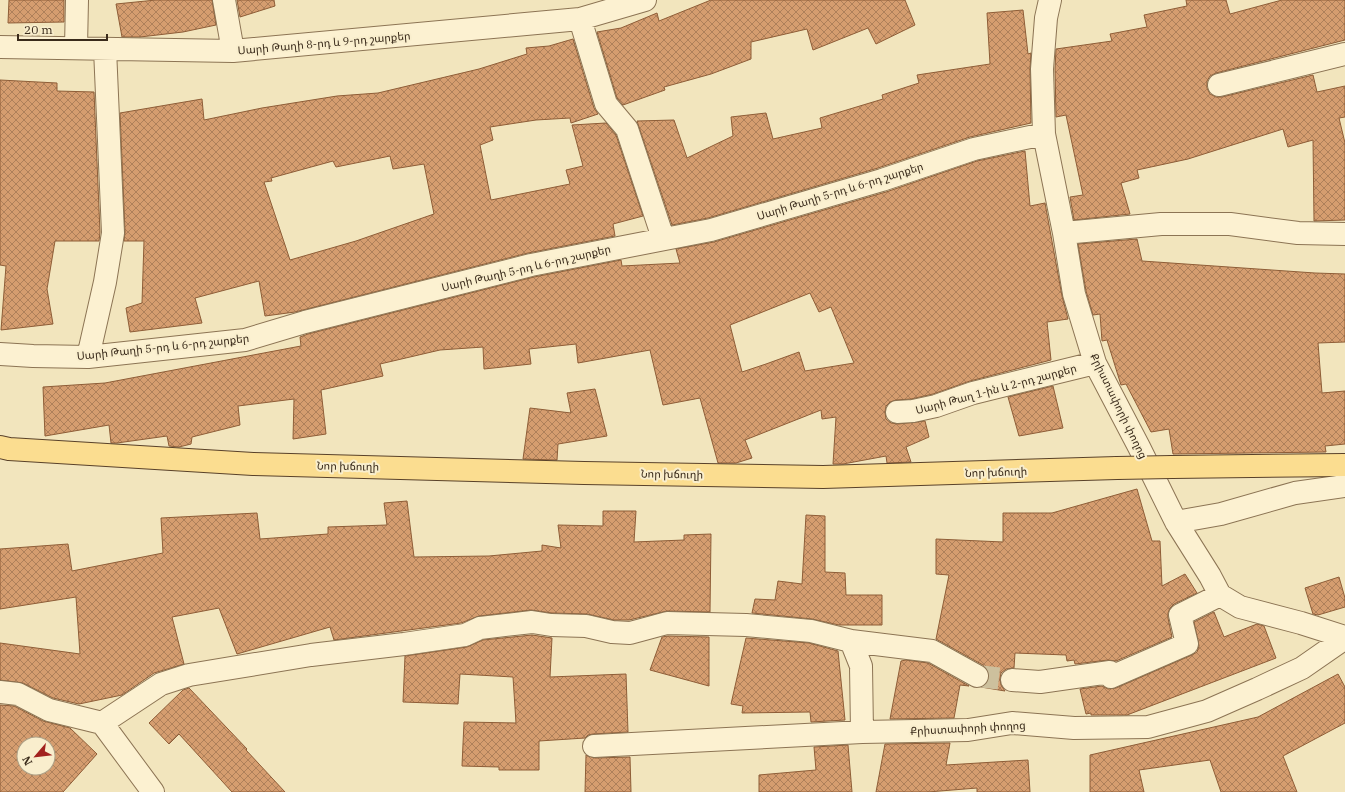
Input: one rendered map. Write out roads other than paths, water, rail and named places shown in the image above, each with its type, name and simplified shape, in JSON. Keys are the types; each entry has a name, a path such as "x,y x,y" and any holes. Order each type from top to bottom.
{"main road":[{"name":"Նոր խճուղի","path":"3,449 253,464 584,473 823,477 1117,468 1345,465"}],"street":[{"path":"76,47 77,0"},
{"path":"224,0 233,51"},
{"name":"Սարի Թաղի 8-րդ և 9-րդ շարքեր","path":"0,47 76,47 105,49 233,51 580,19 645,0"},
{"name":"Քրիստափորի փողոց","path":"1050,0 1046,18 1042,69 1044,134 1064,233 1074,294 1095,363 1140,447 1176,522 1210,576 1220,595 1240,607 1301,623 1345,637"},
{"path":"580,19 606,104 627,129 663,238"},
{"path":"88,357 105,282 113,232 105,49"},
{"path":"1219,85 1345,54"},
{"name":"Սարի Թաղի 5-րդ և 6-րդ շարքեր","path":"0,354 88,357 245,340 306,322 531,265 663,238 711,230 882,180 974,149 1044,134"},
{"path":"1064,233 1161,224 1230,224 1298,233 1345,234"},
{"name":"Սարի Թաղ 1-ին և 2-րդ շարքեր","path":"897,412 913,411 936,406 973,393 1095,363"},
{"path":"1176,522 1220,514 1295,492 1345,486"},
{"path":"1012,680 1040,682 1110,672 1111,677 1187,644 1180,615 1220,595"},
{"path":"102,723 161,684 189,675 311,655 442,639 465,635 480,628 532,622 551,625 586,626 612,632 630,632 667,623 746,625 811,631 850,641 932,651 978,676"},
{"name":"Քրիստափորի փողոց","path":"594,746 862,732 968,730 1012,724 1074,728 1148,727 1207,711 1302,668 1345,637"},
{"path":"850,641 861,666 862,732"},
{"path":"0,692 18,694 49,710 102,723 153,792"}],"tunnel":[{"path":"977,676 1012,680"}]}
